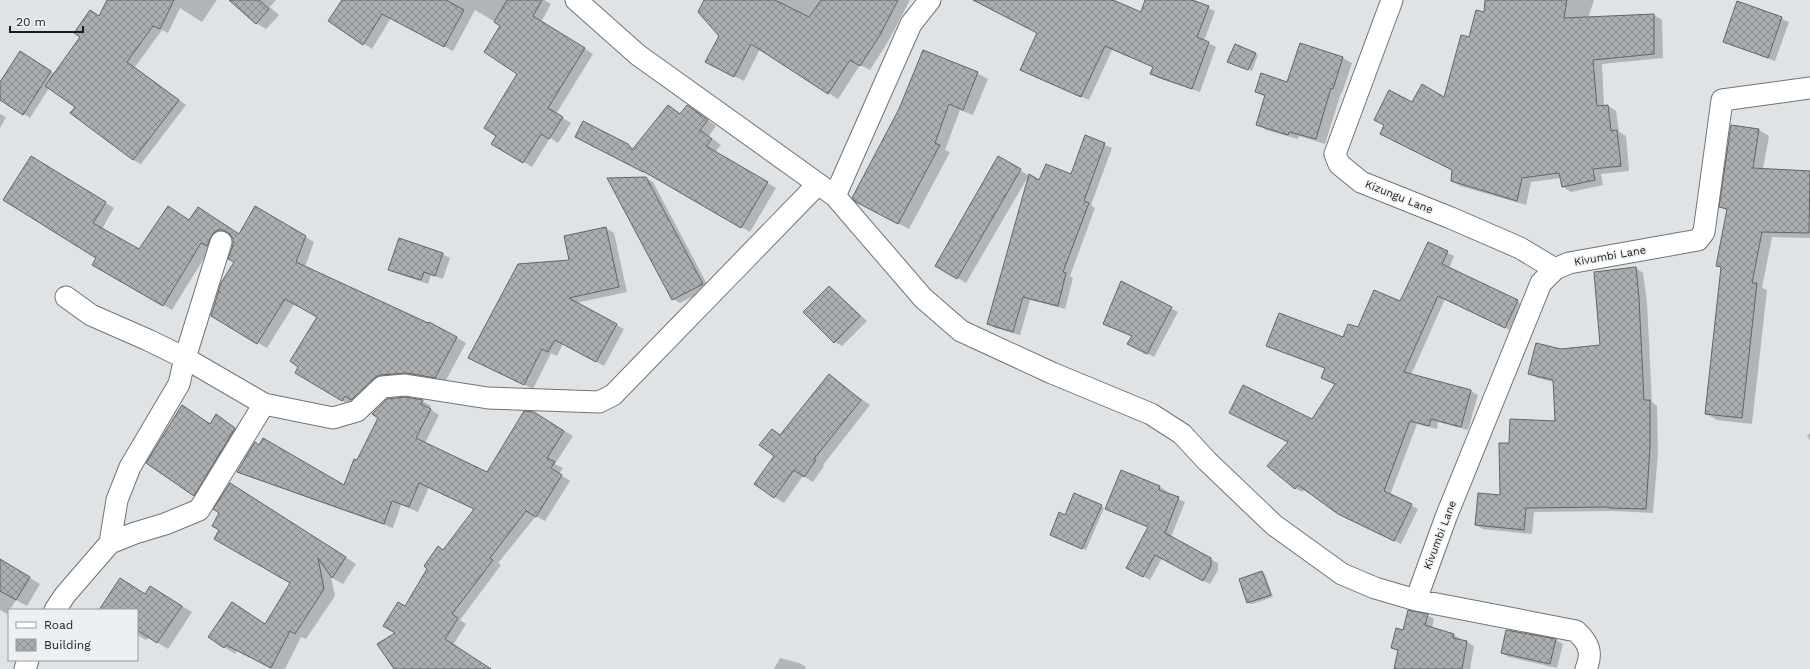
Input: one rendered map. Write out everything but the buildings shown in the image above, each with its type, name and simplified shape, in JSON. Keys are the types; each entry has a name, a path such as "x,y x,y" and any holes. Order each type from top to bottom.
{"street":[{"path":"576,0 638,55 835,196 923,298 961,330 1052,373 1151,414 1182,434 1207,461 1274,525 1342,574 1376,588 1416,600 1576,631 1587,641 1590,660 1586,669"},
{"path":"835,196 911,24 930,0"},
{"name":"Kizungu Lane","path":"1392,0 1335,154 1339,164 1361,182 1451,218 1520,248 1555,269"},
{"name":"Kivumbi Lane","path":"1416,600 1446,517 1541,283 1555,269 1569,263 1698,240 1704,232 1722,100 1810,88"},
{"path":"66,297 91,315 185,358 264,404 333,418 357,411 382,387 405,384 488,398 599,402 613,395 818,184"},
{"path":"110,543 117,500 130,467 179,384 185,358 221,242"},
{"path":"55,609 110,543 135,533 165,524 199,510 264,404"}]}
